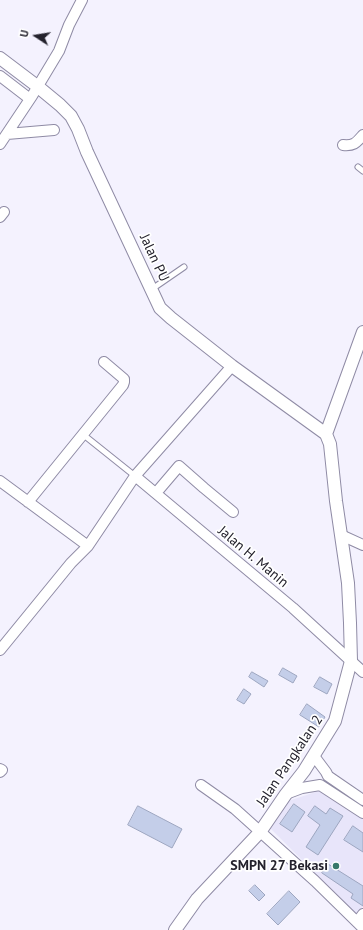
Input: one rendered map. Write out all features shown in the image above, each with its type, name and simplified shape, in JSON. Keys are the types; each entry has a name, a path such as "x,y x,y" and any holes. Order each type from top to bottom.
{"street":[{"path":"0,144 30,99 59,51 69,24 82,0"},
{"path":"4,61 0,76 30,99"},
{"name":"Jalan PU","path":"4,61 37,86 71,116 160,308 232,366 326,434"},
{"path":"7,134 54,130"},
{"path":"343,145 351,146 355,144 363,135"},
{"path":"326,434 363,332"},
{"path":"28,502 123,385 125,380 104,362"},
{"path":"0,650 71,563 88,546 135,476 232,366"},
{"name":"Jalan Pangkalan 2","path":"175,930 198,899 260,832 304,771 335,721 351,661 350,623 348,582 330,444 326,434"},
{"path":"156,493 179,466 233,512"},
{"name":"Jalan H. Manin","path":"135,476 293,608 363,672"},
{"path":"0,481 88,546"},
{"path":"341,535 363,545"},
{"path":"314,756 328,776 363,800"},
{"path":"0,769 2,770 0,772"},
{"path":"322,786 328,776"},
{"path":"201,785 235,810 361,922"},
{"path":"286,794 302,788 320,785 363,813"}],"lane":[{"path":"152,289 184,267"},
{"path":"85,436 135,476"}],"shaded area":[{"name":"SMPN 27 Bekasi","path":"325,789 363,817 363,906 357,915 268,826 285,802"}],"building":[{"path":"283,668 297,676 293,683 279,675"},
{"path":"252,672 268,681 264,687 249,677"},
{"path":"320,677 332,684 327,694 314,687"},
{"path":"244,689 251,694 244,704 237,700"},
{"path":"307,704 325,717 319,727 300,715"},
{"path":"294,804 305,812 292,832 280,824"},
{"path":"138,806 182,829 172,848 128,825"},
{"path":"315,806 326,814 330,808 343,816 318,855 306,847 320,825 308,816"},
{"path":"353,826 363,833 363,852 344,840"},
{"path":"328,864 363,886 363,906 351,898 353,894 322,873"},
{"path":"255,885 265,895 259,901 249,891"},
{"path":"289,891 300,902 278,925 267,914"}],"place":[{"name":"SMPN 27 Bekasi","path":"336,866"}]}
